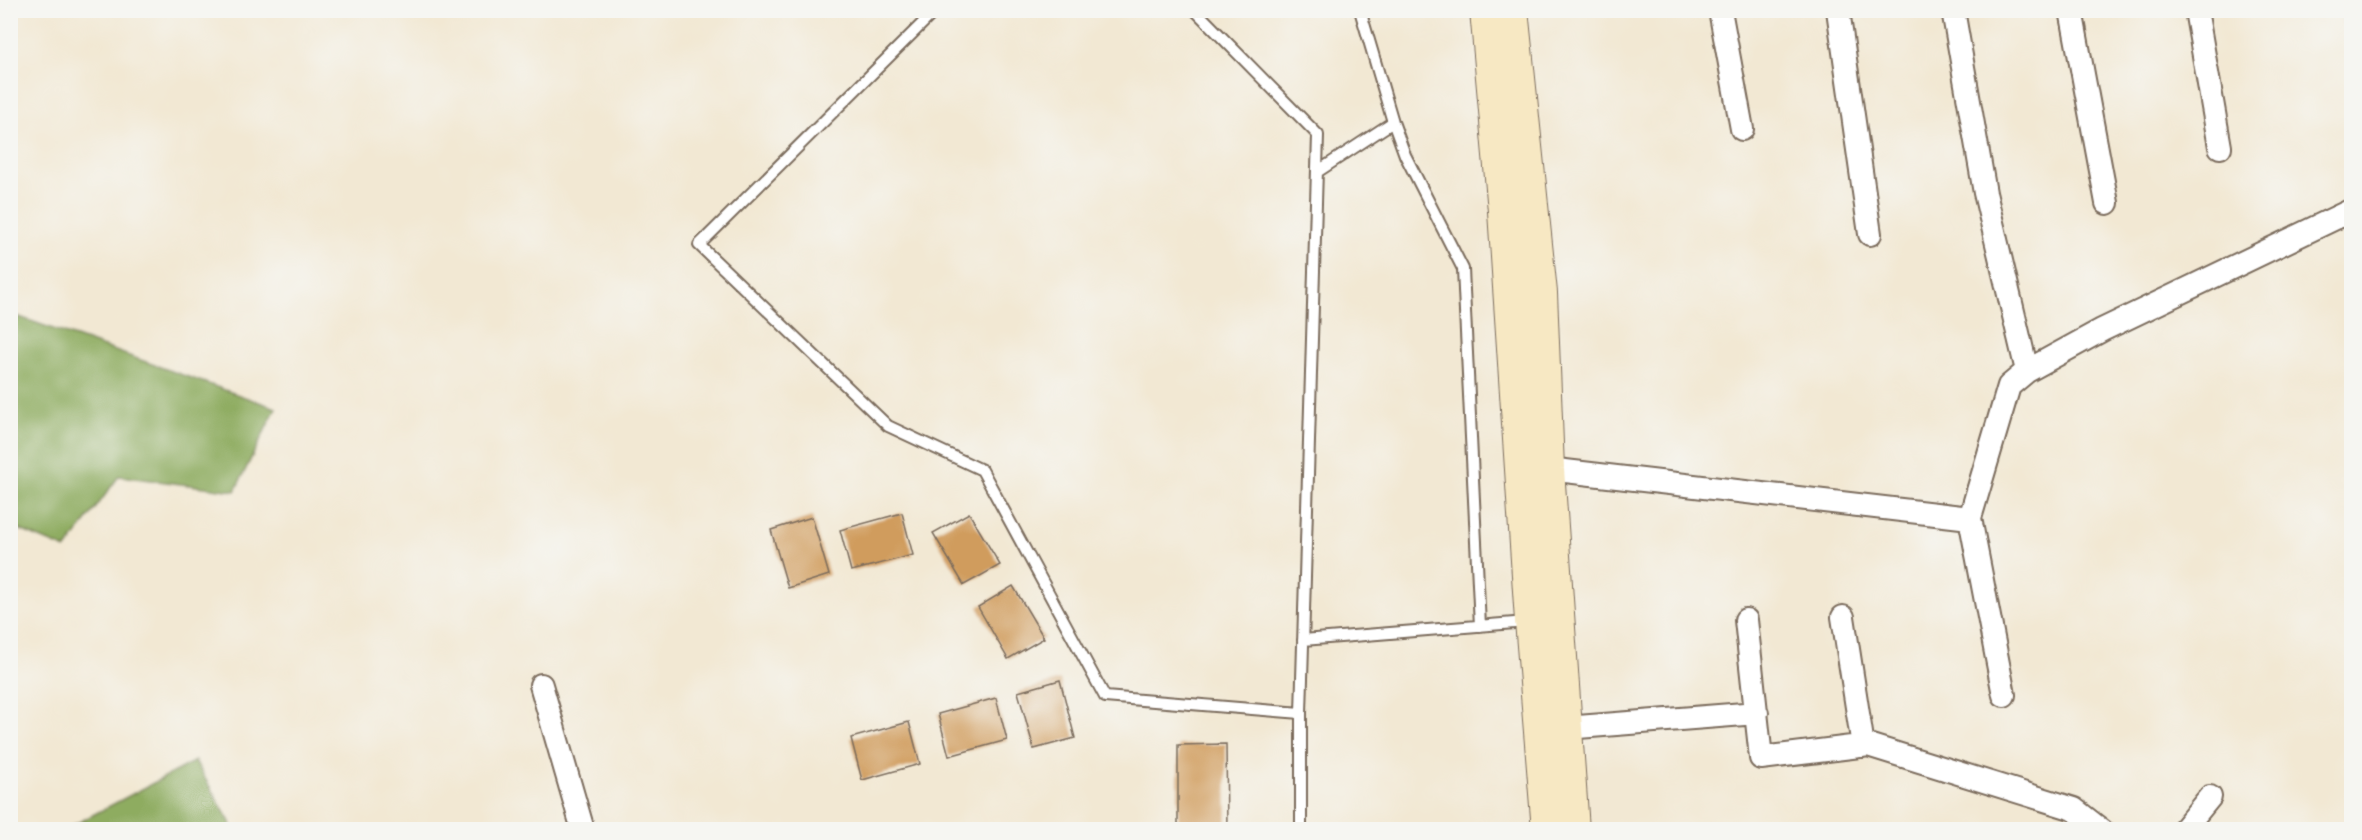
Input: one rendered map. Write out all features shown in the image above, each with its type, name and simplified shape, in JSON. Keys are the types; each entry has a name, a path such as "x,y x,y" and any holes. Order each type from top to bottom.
{"main road":[{"path":"1486,10 1504,211 1531,621 1548,830"},
{"path":"1512,10 1541,293 1548,469 1573,830"}],"street":[{"path":"1720,10 1742,129"},
{"path":"1838,10 1870,234"},
{"path":"1953,10 1985,193 2027,371"},
{"path":"2071,10 2107,203"},
{"path":"2196,10 2220,147"},
{"path":"2004,694 1970,518 2008,386 2027,371 2102,330 2352,210"},
{"path":"1548,469 1970,518"},
{"path":"1843,617 1863,746"},
{"path":"1746,620 1761,758 1868,745 2074,809 2101,830"},
{"path":"541,685 583,830"},
{"path":"1565,728 1757,714"},
{"path":"2183,830 2210,797"}],"lane":[{"path":"936,10 699,245 888,426 982,470 1105,697 1302,713"},
{"path":"1195,10 1318,135 1303,640 1301,830"},
{"path":"1360,10 1405,155 1463,269 1480,626"},
{"path":"1317,172 1393,122"},
{"path":"1303,640 1531,621"}],"green space":[{"path":"11,314 276,408 235,491 119,476 66,549 11,526"},
{"path":"195,761 234,829 66,829"}],"building":[{"path":"902,513 913,555 851,571 840,530"},
{"path":"969,513 1000,565 964,585 933,533"},
{"path":"812,517 829,575 788,588 771,530"},
{"path":"1013,586 1044,638 1008,659 978,607"},
{"path":"1060,680 1075,738 1034,749 1018,692"},
{"path":"996,698 1007,740 949,756 938,714"},
{"path":"909,722 920,764 862,780 851,738"},
{"path":"1226,744 1227,830 1178,830 1178,745"}]}
